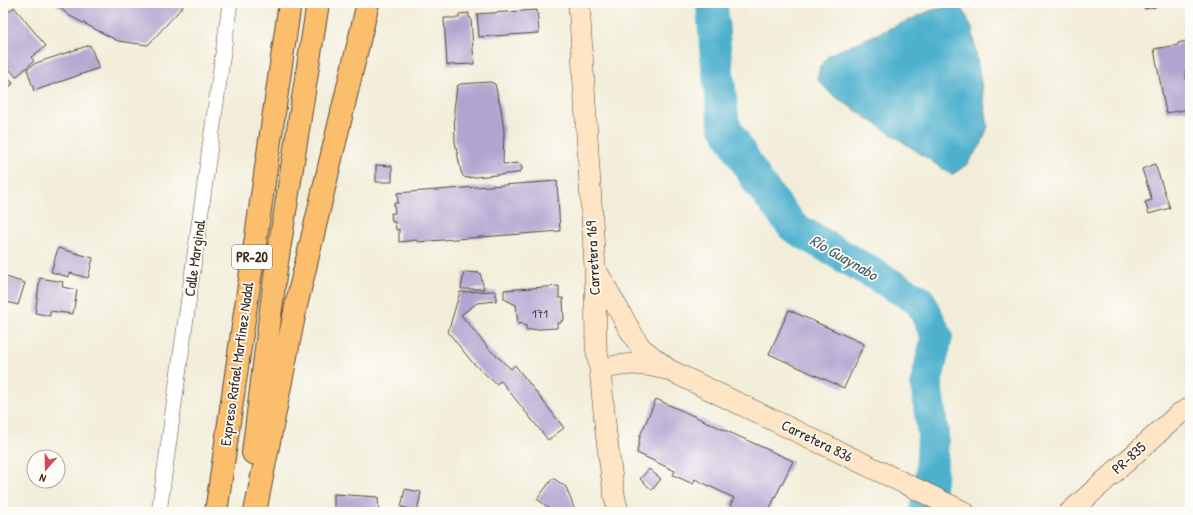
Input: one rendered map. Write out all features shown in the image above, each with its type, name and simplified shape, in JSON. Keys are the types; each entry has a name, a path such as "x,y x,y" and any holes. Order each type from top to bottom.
{"highway":[{"name":"Expreso Rafael Martínez Nadal","path":"216,512 290,3"},
{"name":"Expreso Rafael Martínez Nadal","path":"246,512 276,269 318,3"},
{"path":"255,512 296,306 368,3"}],"street":[{"name":"Calle Marginal","path":"159,512 230,3"},
{"name":"Carretera 169","path":"579,3 595,268 596,346 614,494 618,512"},
{"name":"Carretera 836","path":"595,268 641,348 669,370 964,512"},
{"name":"Carretera 836","path":"600,370 622,364 643,364 669,370"},
{"name":"PR-835","path":"1070,512 1179,414 1190,408"}],"water":[{"path":"956,5 964,11 972,28 988,126 981,145 966,165 952,175 830,93 817,79 820,67 829,55 932,10"}],"building":[{"path":"54,3 186,3 148,45 118,41 70,16"},
{"path":"1143,3 1168,3 1169,4 1145,9"},
{"path":"14,7 46,46 31,57 34,61 16,77 3,62 3,11 6,14"},
{"path":"537,10 539,33 479,37 477,14"},
{"path":"469,13 469,18 471,18 474,64 447,65 444,18 459,18 459,14"},
{"path":"1190,40 1190,71 1185,71 1190,99 1190,109 1166,113 1154,49 1178,45 1178,43"},
{"path":"90,45 99,68 34,91 27,69 36,63"},
{"path":"3,74 13,83 3,94"},
{"path":"490,82 495,84 501,109 504,131 503,164 519,163 522,169 517,173 466,178 461,172 455,142 454,110 457,86 460,84"},
{"path":"1155,164 1170,208 1149,214 1145,202 1152,200 1142,169"},
{"path":"376,165 392,166 392,182 376,182"},
{"path":"557,181 560,231 417,242 417,240 399,242 399,229 396,230 395,222 392,222 391,213 395,213 394,203 398,203 397,193"},
{"path":"58,248 93,258 88,278 70,273 69,277 51,272"},
{"path":"464,272 480,273 484,289 461,289"},
{"path":"3,276 25,283 18,305 3,301"},
{"path":"40,278 63,282 62,287 77,290 73,314 50,311 50,316 35,313"},
{"path":"559,286 559,298 563,298 564,320 561,321 561,323 557,323 557,328 526,330 526,325 524,326 523,323 518,324 516,305 504,299 504,290"},
{"path":"496,291 496,301 477,303 461,315 489,349 511,369 515,365 564,428 548,440 501,381 496,384 472,362 448,332 460,292"},
{"path":"789,310 864,344 844,388 769,354"},
{"path":"656,399 793,461 768,512 744,512 730,505 734,498 695,479 693,484 673,475 675,471 637,453 640,436"},
{"path":"649,469 661,479 652,490 640,479"},
{"path":"553,478 566,487 574,508 571,512 554,512 537,499"},
{"path":"405,489 421,492 417,512 400,512 400,509 408,510 408,508 401,507"},
{"path":"334,494 378,497 379,512 334,512"}],"waterway":[{"name":"Río Guaynabo","path":"712,3 715,47 724,125 758,182 793,227 920,301 937,337 926,383 933,434 931,481 925,512"}]}
